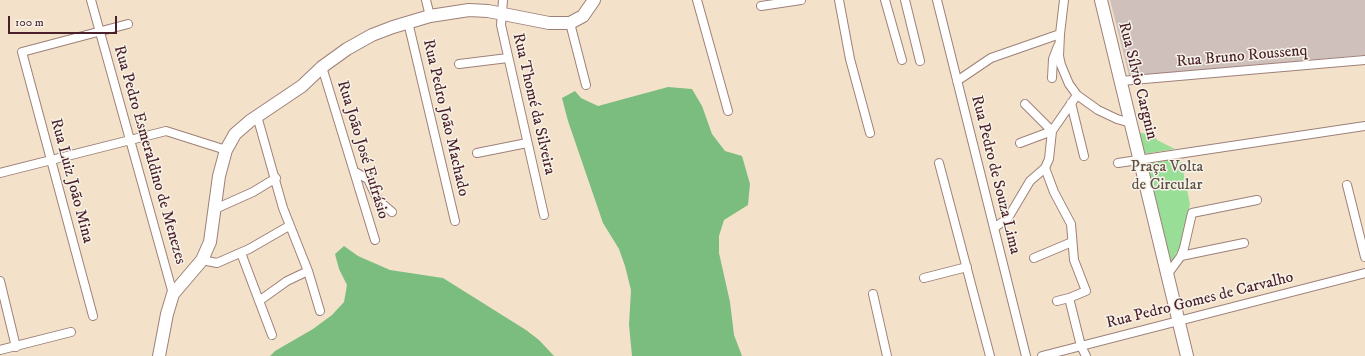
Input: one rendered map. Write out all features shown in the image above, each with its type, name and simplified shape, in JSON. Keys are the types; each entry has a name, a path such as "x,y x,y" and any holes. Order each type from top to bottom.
{"street":[{"name":"Rua Pedro Esmeraldino de Menezes","path":"91,0 173,294"},
{"path":"426,0 430,16"},
{"name":"Rua Thomé da Silveira","path":"503,0 501,25 544,215"},
{"path":"697,0 728,111"},
{"path":"761,6 801,0"},
{"path":"839,0 850,59 870,133"},
{"path":"885,0 902,60"},
{"path":"905,0 920,61"},
{"name":"Rua Pedro de Souza Lima","path":"937,0 1026,356"},
{"path":"1064,0 1059,44 1061,65 1069,84 1077,95 1106,115 1131,123"},
{"name":"Rua Sílvio Cargnin","path":"1101,0 1187,356"},
{"path":"159,356 167,314 173,294 202,260 210,242 216,209 219,176 226,150 235,134 257,116 302,86 322,67 361,40 408,22 430,16 469,10 502,14 549,23 570,23 580,18 589,3"},
{"name":"Rua Pedro João Machado","path":"408,22 454,221"},
{"path":"570,23 586,85"},
{"path":"100,31 128,24"},
{"name":"Rua Luiz João Mina","path":"92,316 22,52 100,31"},
{"path":"957,81 992,58 1060,34"},
{"path":"1052,78 1053,59 1059,44"},
{"path":"459,64 508,58"},
{"name":"Rua Bruno Roussenq","path":"1121,81 1365,60"},
{"name":"Rua João José Eufrásio","path":"322,67 376,240"},
{"path":"994,228 1008,218 1030,181 1045,168 1049,159 1052,131 1077,95"},
{"path":"1071,103 1084,156"},
{"path":"1025,104 1052,131"},
{"path":"257,116 289,226 308,271 320,311"},
{"path":"1118,163 1139,158 1365,126"},
{"path":"0,173 166,131 226,150"},
{"path":"1020,143 1052,131"},
{"path":"477,153 528,143"},
{"path":"939,163 990,356"},
{"path":"1045,168 1054,192 1069,217 1076,267 1086,291 1057,301"},
{"path":"355,172 368,178 378,200 392,212"},
{"path":"216,209 253,192 276,178"},
{"path":"1347,185 1365,257"},
{"path":"1168,275 1181,256 1192,213 1257,200"},
{"path":"202,260 217,263 241,254 289,226"},
{"path":"1034,258 1072,242"},
{"path":"1181,256 1244,243"},
{"path":"241,254 272,335"},
{"path":"924,278 967,267"},
{"path":"259,301 287,280 308,271"},
{"name":"Rua Pedro Gomes de Carvalho","path":"1042,356 1365,273"},
{"path":"0,281 16,347"},
{"path":"873,294 887,356"},
{"path":"1069,298 1081,346 1086,356"},
{"path":"0,350 71,332"}],"shaded area":[{"path":"1110,0 1365,0 1365,55 1129,76"}],"green space":[{"path":"668,87 692,89 702,106 712,134 725,151 742,156 750,184 748,205 724,220 719,236 719,253 730,302 734,335 742,356 632,356 629,325 631,290 625,266 619,249 603,223 568,121 562,98 575,91 581,98 598,106"},
{"path":"1138,132 1155,136 1157,140 1175,149 1143,154"},
{"name":"Praça Volta de Circular","path":"1180,156 1190,204 1180,247 1170,264 1145,161"},
{"path":"344,246 358,256 390,270 443,278 526,330 539,340 554,356 270,356 275,351 313,329 332,315 344,302 347,285 339,269 335,254"}]}
